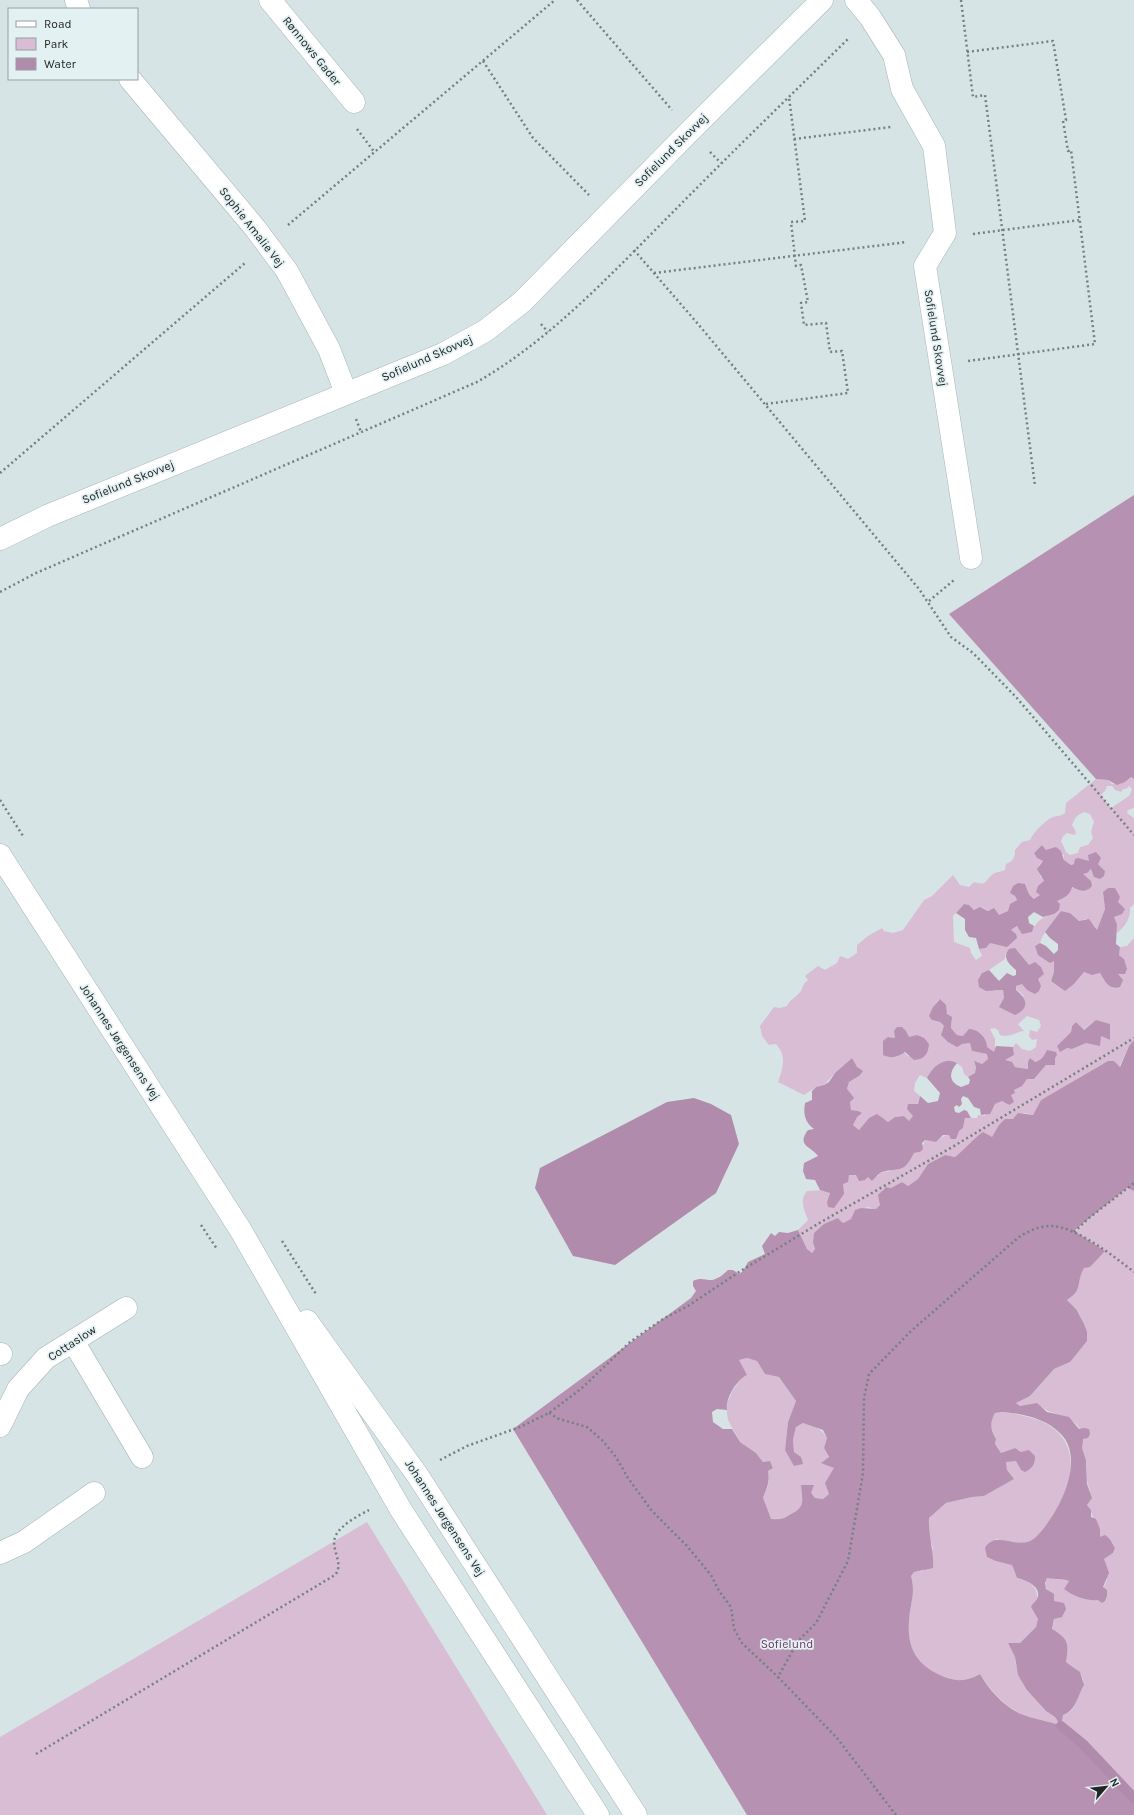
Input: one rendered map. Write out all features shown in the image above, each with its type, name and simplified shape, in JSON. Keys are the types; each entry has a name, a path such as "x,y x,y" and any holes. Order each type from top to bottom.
{"street":[{"name":"Rønnows Gader","path":"270,0 354,102"},
{"name":"Sofielund Skovvej","path":"0,540 47,516 443,354 485,332 522,302 690,131 822,0"},
{"name":"Sofielund Skovvej","path":"856,0 870,17 894,55 902,89 934,146 945,233 925,266 971,558"},
{"name":"Sophie Amalie Vej","path":"131,80 255,228 287,270 329,349 346,393"},
{"name":"Johannes Jørgensens Vej","path":"0,854 240,1229 394,1500 598,1815"},
{"name":"Johannes Jørgensens Vej","path":"240,1229 418,1476 636,1815"},
{"name":"Cottaslow","path":"0,1426 18,1389 46,1358 126,1308"},
{"path":"73,1341 142,1457"},
{"path":"0,1553 24,1542 94,1492"}],"path":[{"path":"577,0 690,131 721,163"},
{"path":"961,0 973,96 985,95 1035,486"},
{"path":"940,364 1095,344 1071,150 1068,151 1063,121 1066,120 1053,40 968,52"},
{"path":"483,61 534,138 607,215"},
{"path":"765,404 848,393 842,351 830,352 826,323 804,325 801,303 808,302 802,265 796,266 791,222 805,220 789,96"},
{"path":"794,139 922,124"},
{"path":"654,273 1080,220"},
{"path":"634,250 698,324 929,601 951,637 973,653 1016,697 1134,835"},
{"path":"929,601 941,591"},
{"path":"438,1462 461,1449 520,1427 548,1413 582,1388 630,1342 663,1319 688,1306 739,1272 821,1222 949,1149 1021,1104 1134,1038"},
{"path":"1074,1232 1089,1218 1134,1183"},
{"path":"778,1677 798,1641 816,1623 848,1561 863,1473 864,1398 868,1374 911,1331 1019,1237 1041,1227 1052,1226 1074,1232 1134,1272"},
{"path":"548,1413 559,1419 587,1427 602,1440 616,1456 628,1478 652,1511 687,1546 711,1575 719,1591 731,1607 734,1628 742,1644 778,1677 837,1738 896,1815"},
{"path":"36,1754 335,1575 338,1572 339,1564 334,1546 336,1534 346,1525 372,1508"}],"green space":[{"path":"1134,495 1134,779 1131,777 1125,782 1117,785 1108,780 1096,779 949,614"},
{"path":"1131,777 1134,779 1134,808 1128,810 1127,813 1134,818 1134,904 1130,908 1126,923 1122,929 1116,933 1117,924 1103,892 1105,909 1097,930 1094,925 1086,919 1079,921 1070,913 1061,911 1046,931 1040,943 1035,946 1054,961 1054,972 1051,981 1065,990 1074,984 1084,972 1092,974 1100,973 1104,981 1118,974 1124,959 1119,955 1120,947 1127,946 1134,938 1134,1040 1129,1046 1119,1067 1114,1061 1108,1061 1041,1100 1033,1115 1024,1113 1013,1119 1005,1119 992,1137 977,1137 968,1147 955,1157 945,1155 928,1164 918,1179 908,1186 902,1182 891,1188 886,1187 882,1190 880,1205 876,1210 869,1207 855,1210 851,1219 843,1223 838,1218 813,1243 815,1250 812,1253 807,1249 798,1230 808,1220 803,1201 807,1191 826,1190 830,1193 827,1202 843,1190 843,1184 849,1175 878,1176 880,1173 896,1169 904,1165 914,1153 920,1152 925,1140 936,1142 942,1137 963,1128 965,1118 977,1118 978,1115 985,1116 995,1104 1002,1101 1009,1105 1013,1102 1010,1095 1027,1079 1034,1079 1046,1065 1044,1056 1040,1061 1035,1062 1030,1059 1028,1062 1029,1069 1015,1067 1004,1060 1014,1055 1013,1047 1016,1043 1022,1049 1030,1051 1036,1047 1037,1039 1032,1040 1029,1036 1030,1030 1037,1032 1041,1026 1039,1020 1027,1016 1018,1024 1024,1031 1004,1036 1000,1035 998,1030 994,1028 990,1029 995,1039 995,1053 963,1036 957,1035 951,1028 952,1022 939,999 933,1007 932,1020 940,1022 962,1044 971,1043 972,1051 987,1054 988,1059 982,1064 974,1062 976,1067 975,1073 968,1077 964,1074 962,1067 954,1061 945,1062 938,1065 932,1070 927,1078 920,1075 915,1083 914,1091 920,1096 914,1116 909,1121 904,1116 895,1117 888,1122 869,1118 859,1130 853,1125 858,1111 851,1110 851,1096 847,1089 849,1082 859,1076 852,1058 824,1085 816,1087 804,1095 778,1082 783,1062 782,1053 776,1044 769,1045 762,1036 760,1026 774,1007 780,1008 787,1006 801,991 804,984 808,980 805,976 818,966 825,970 837,963 840,956 848,959 857,953 857,945 868,936 882,928 884,931 893,933 903,930 924,900 932,896 953,875 960,885 969,887 974,882 984,883 993,874 1005,870 1006,864 1013,859 1015,850 1022,842 1030,840 1046,821 1065,813 1066,803 1096,779 1108,780 1112,784 1125,782","holes":["1107,786 1112,786 1115,790 1121,792 1129,786 1132,789 1129,796 1111,808 1101,795","1085,812 1090,814 1094,822 1091,832 1093,838 1088,845 1080,847 1078,853 1070,855 1066,852 1061,841 1063,836 1067,833 1075,835 1076,832 1072,825 1075,818","1042,845 1046,850 1051,850 1064,855 1064,860 1071,865 1083,860 1098,864 1105,871 1093,870 1086,872 1081,878 1076,889 1071,887 1056,901 1048,916 1038,922 1032,932 1018,926 1011,930 1003,945 990,943 986,948 979,949 982,956 976,960 971,953 970,948 954,942 953,916 964,904 969,905 974,910 983,908 999,915 1008,911 1010,904 1017,900 1015,896 1010,893 1025,884 1029,894 1035,899 1040,895 1044,881 1040,876 1039,865 1043,861 1037,858 1034,853","1006,953 1029,965 1027,990 1022,983 1016,986 1016,989 1024,996 1004,998 1003,990 994,991 982,973 1005,959","1096,1020 1110,1040 1101,1036 1072,1049 1058,1046 1071,1032 1072,1026 1076,1022 1083,1030","897,1027 901,1027 908,1037 909,1057 888,1037 895,1038"]},
{"path":"1042,845 1046,850 1056,847 1061,851 1064,860 1071,865 1074,864 1075,859 1078,858 1089,861 1088,855 1096,852 1101,858 1098,864 1105,871 1104,876 1100,879 1094,877 1091,869 1087,873 1083,874 1091,881 1092,886 1090,888 1083,891 1072,887 1068,894 1057,901 1060,904 1059,910 1054,914 1043,917 1034,912 1028,917 1029,923 1034,926 1032,932 1022,934 1017,926 1011,930 1016,934 1017,938 1007,947 990,943 986,948 979,949 976,938 969,937 965,930 965,919 956,913 964,904 969,905 974,910 980,907 988,911 994,908 999,915 1008,911 1010,904 1017,900 1015,896 1010,893 1013,886 1018,883 1025,884 1029,894 1034,899 1040,895 1036,892 1038,886 1044,881 1037,869 1043,861 1037,858 1034,853"},
{"path":"1108,888 1115,888 1120,897 1118,902 1125,909 1122,914 1114,917 1117,924 1116,944 1120,947 1119,955 1124,959 1127,969 1125,974 1118,974 1123,980 1120,987 1116,988 1110,986 1100,973 1092,975 1084,972 1074,984 1065,991 1051,981 1054,972 1054,961 1050,963 1038,955 1035,946 1040,943 1046,946 1054,954 1058,950 1058,944 1045,932 1061,911 1070,913 1079,921 1089,919 1097,930 1105,909 1103,892"},
{"path":"1015,948 1029,965 1035,962 1041,967 1044,974 1038,979 1041,986 1039,991 1035,994 1027,990 1022,984 1016,986 1016,990 1023,997 1025,1006 1015,1015 999,1007 1004,998 1003,990 986,991 979,987 978,980 982,973 989,970 999,981 1007,973 1013,976 1016,975 1016,970 1006,958 1009,949"},
{"path":"940,999 946,1005 947,1014 952,1017 951,1028 957,1035 963,1036 969,1029 972,1029 979,1032 984,1037 987,1047 994,1052 996,1046 1013,1047 1014,1055 1005,1060 1012,1062 1015,1067 1028,1069 1028,1062 1030,1058 1035,1062 1042,1058 1047,1050 1056,1052 1057,1055 1055,1058 1055,1065 1046,1065 1034,1079 1027,1079 1022,1086 1014,1090 1015,1093 1011,1095 1014,1102 1009,1105 1002,1101 995,1104 990,1114 981,1115 980,1109 974,1107 968,1098 963,1096 961,1099 962,1104 959,1107 957,1105 954,1107 955,1112 959,1113 964,1110 967,1111 971,1118 965,1118 963,1128 959,1131 956,1139 951,1139 949,1135 943,1135 936,1142 925,1140 922,1143 923,1149 920,1152 914,1153 904,1167 882,1172 872,1181 868,1177 865,1180 859,1181 856,1175 849,1175 848,1182 843,1184 844,1194 834,1208 828,1207 827,1202 830,1193 820,1190 815,1180 806,1179 803,1171 804,1163 818,1156 804,1143 805,1135 808,1130 814,1129 807,1121 804,1107 805,1103 812,1100 812,1091 816,1087 829,1082 835,1073 852,1058 857,1067 863,1071 859,1076 849,1082 847,1089 854,1098 850,1102 851,1110 862,1113 857,1117 853,1125 859,1130 869,1118 877,1114 888,1122 895,1117 904,1116 909,1121 913,1116 907,1109 908,1104 918,1104 920,1096 928,1103 938,1101 940,1093 927,1078 932,1070 939,1064 948,1061 957,1063 952,1070 951,1076 952,1080 961,1087 969,1084 970,1080 968,1077 975,1073 976,1067 974,1061 982,1064 988,1059 987,1054 972,1051 970,1043 962,1044 957,1047 948,1042 941,1035 944,1026 940,1022 932,1020 929,1016 933,1007"},
{"path":"1096,1020 1110,1024 1110,1040 1101,1036 1100,1046 1086,1043 1072,1049 1067,1048 1060,1052 1057,1046 1071,1032 1072,1026 1076,1022 1084,1030"},
{"path":"897,1027 902,1027 909,1037 917,1035 924,1038 929,1044 928,1051 925,1056 914,1060 905,1052 894,1057 883,1055 883,1041 888,1037 895,1038 894,1031"},
{"name":"Sofielund","path":"1134,1040 1134,1191 1127,1188 1074,1231 1105,1251 1090,1267 1084,1268 1076,1293 1067,1300 1076,1309 1084,1324 1087,1332 1087,1341 1070,1362 1054,1369 1030,1396 1016,1403 1020,1406 1037,1403 1047,1412 1069,1417 1079,1429 1089,1429 1090,1434 1088,1438 1083,1439 1082,1448 1086,1460 1087,1484 1092,1498 1087,1505 1091,1510 1091,1517 1096,1519 1100,1529 1100,1537 1105,1535 1110,1539 1115,1548 1113,1553 1104,1559 1109,1573 1103,1587 1107,1590 1107,1596 1105,1601 1102,1603 1098,1600 1080,1598 1068,1592 1064,1589 1069,1581 1047,1578 1045,1583 1046,1589 1054,1594 1054,1601 1064,1603 1066,1609 1062,1617 1054,1619 1052,1629 1065,1639 1067,1646 1066,1662 1080,1672 1084,1685 1074,1706 1068,1713 1063,1715 1061,1726 1083,1745 1134,1798 1134,1815 747,1815 513,1429 691,1298 696,1291 693,1286 693,1281 700,1279 712,1280 721,1276 728,1270 733,1270 739,1274 743,1271 748,1262 765,1254 762,1246 771,1233 775,1236 779,1232 788,1233 798,1230 807,1249 812,1253 815,1249 813,1243 814,1233 824,1224 838,1218 843,1223 851,1219 855,1210 861,1208 876,1209 880,1205 878,1195 886,1187 891,1188 902,1182 908,1186 918,1179 928,1164 945,1155 955,1157 983,1132 992,1137 999,1125 1005,1119 1013,1119 1018,1113 1033,1115 1041,1100 1108,1061 1114,1061 1120,1067 1129,1046","holes":["747,1358 757,1361 765,1374 779,1377 796,1401 788,1422 785,1450 794,1466 803,1464 801,1457 794,1452 793,1440 796,1427 803,1423 823,1430 827,1438 824,1448 829,1457 821,1463 834,1468 825,1483 829,1494 823,1499 815,1498 811,1493 814,1485 801,1485 801,1506 796,1511 781,1519 771,1519 763,1498 767,1488 769,1475 768,1471 773,1468 770,1461 763,1462 756,1453 740,1442 732,1429 723,1429 713,1422 712,1412 717,1409 727,1410 728,1400 732,1390 739,1381 747,1375 739,1360","1002,1412 1026,1415 1049,1424 1061,1434 1068,1445 1071,1459 1070,1473 1066,1488 1060,1503 1044,1529 1035,1538 1028,1542 1022,1543 995,1540 985,1548 987,1557 1012,1565 1017,1578 1029,1582 1038,1591 1037,1599 1031,1607 1038,1619 1036,1627 1020,1643 1008,1643 1015,1657 1018,1675 1027,1690 1046,1711 1055,1717 1060,1725 1029,1717 1007,1706 989,1688 980,1674 970,1679 956,1680 932,1671 919,1660 915,1654 910,1639 909,1621 913,1593 911,1576 914,1572 933,1568 929,1518 946,1503 984,1496 1014,1479 1007,1470 1006,1462 1016,1461 1021,1470 1025,1472 1034,1464 1035,1456 1029,1450 1021,1452 1015,1448 1001,1453 995,1444 996,1439 991,1424 995,1413"]},
{"path":"1127,1188 1134,1191 1134,1798 1071,1734 1060,1727 1028,1717 1013,1710 995,1694 980,1674 965,1680 956,1680 940,1675 925,1666 915,1654 910,1639 909,1630 913,1593 911,1576 914,1572 923,1571 933,1548 928,1532 929,1518 946,1503 984,1496 1014,1479 1007,1470 1006,1462 1016,1460 1021,1470 1021,1452 1015,1448 1001,1453 995,1444 996,1439 991,1423 995,1413 1004,1412 1016,1414 1046,1424 1059,1433 1067,1445 1070,1458 1070,1473 1067,1488 1061,1504 1044,1529 1032,1540 1020,1543 995,1539 1012,1565 1017,1578 1032,1585 1037,1594 1037,1599 1034,1602 1038,1620 1036,1627 1020,1643 1008,1643 1015,1657 1016,1666 1039,1703 1046,1711 1055,1717 1060,1725 1063,1715 1071,1711 1075,1706 1083,1684 1083,1679 1078,1670 1066,1662 1067,1647 1065,1640 1062,1636 1052,1630 1055,1616 1055,1604 1046,1588 1047,1578 1069,1581 1064,1589 1091,1600 1098,1600 1107,1580 1104,1559 1113,1553 1115,1548 1110,1538 1100,1537 1087,1504 1090,1490 1086,1460 1082,1450 1082,1434 1077,1425 1073,1421 1050,1412 1042,1407 1020,1406 1016,1403 1030,1396 1054,1369 1070,1362 1076,1309 1067,1300 1076,1292 1079,1277 1084,1268 1104,1251 1074,1232"},
{"path":"747,1358 757,1361 765,1374 779,1377 796,1401 788,1422 785,1450 801,1457 794,1452 793,1440 796,1427 803,1423 811,1425 820,1430 827,1438 824,1448 834,1468 829,1494 823,1499 815,1498 801,1485 801,1506 796,1511 780,1519 771,1520 766,1512 763,1498 768,1484 768,1471 773,1468 770,1461 763,1462 756,1453 740,1442 728,1420 726,1406 733,1390 742,1377 738,1360"},
{"path":"367,1522 547,1815 0,1815 0,1737"}],"water":[{"path":"694,1098 711,1104 731,1115 739,1144 716,1193 615,1265 573,1256 535,1188 540,1168 667,1102"}],"waterway":[{"path":"1061,1726 1083,1744 1134,1798"}]}
